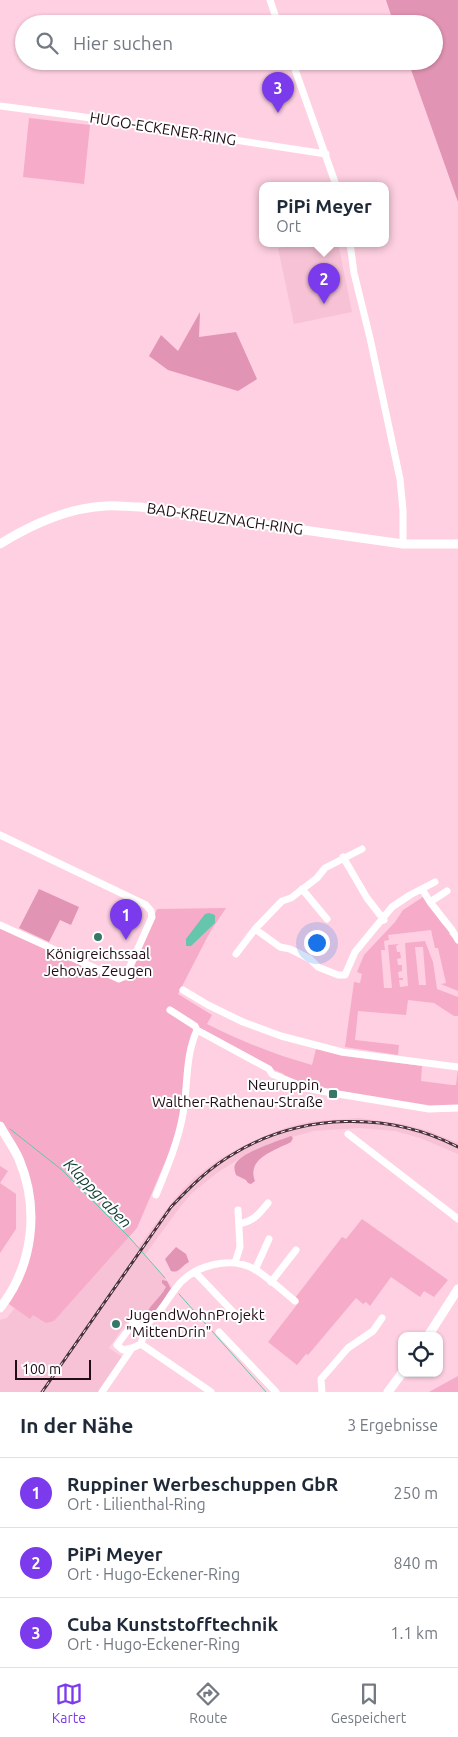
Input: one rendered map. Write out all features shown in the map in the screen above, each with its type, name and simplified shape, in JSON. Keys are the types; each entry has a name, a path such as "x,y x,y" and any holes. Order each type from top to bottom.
{"main road":[{"name":"BAD-KREUZNACH-RING","path":"0,544 24,530 58,515 105,506 140,507 403,544 458,544"},
{"path":"0,1126 18,1159 25,1178 31,1215 24,1264 14,1287 0,1308"},
{"path":"431,1332 458,1290"},
{"path":"388,1392 399,1377"}],"street":[{"path":"270,0 275,15"},
{"path":"295,70 335,182"},
{"name":"HUGO-ECKENER-RING","path":"0,106 326,154"},
{"path":"351,247 354,273 400,479 403,510 403,544"},
{"path":"0,925 119,979 126,975 152,917 151,911 146,905 1,837"},
{"path":"236,954 255,929 282,901 291,898 317,878 325,868 362,849"},
{"path":"344,857 367,898 384,920"},
{"path":"255,929 280,947 290,949 310,959 318,967 338,975 345,975 355,952 399,901 435,882"},
{"path":"302,889 327,919"},
{"path":"422,889 458,940"},
{"path":"430,902 447,891"},
{"path":"183,990 243,1022 281,1036 342,1052 458,1067"},
{"path":"170,1010 195,1026 197,1030 269,1070 272,1074 306,1088 429,1110 458,1108"},
{"path":"156,1194 177,1140 183,1113 190,1051 197,1030"},
{"path":"348,1134 458,1219"},
{"path":"239,1224 256,1218 268,1203"},
{"path":"235,1263 240,1247 238,1210"},
{"path":"255,1270 269,1239"},
{"path":"272,1282 296,1250"},
{"path":"140,1327 152,1320 178,1286 195,1272 213,1265 235,1263 255,1270 295,1301"},
{"path":"195,1272 233,1312"},
{"path":"322,1392 321,1379 348,1348 373,1331 382,1318"},
{"path":"134,1322 140,1327 143,1337 141,1344 123,1350 117,1345 134,1322"},
{"path":"219,1332 276,1392"},
{"path":"141,1344 211,1392"},
{"path":"102,1392 132,1348"}],"shaded area":[{"path":"386,0 458,0 458,202 411,70 443,70 443,15 391,15"},
{"path":"29,118 90,125 84,184 23,177"},
{"path":"339,247 352,312 294,324 278,248"},
{"path":"200,312 199,337 236,332 257,379 238,391 168,370 149,356 161,335 178,351"},
{"path":"39,889 79,907 71,925 60,920 49,942 19,928"},
{"path":"423,897 443,925 446,925 451,931 449,934 458,943 458,991 441,984 446,983 438,948 435,948 431,930 388,935 389,940 384,941 385,950 381,950 384,988 392,988 388,945 399,944 396,946 401,958 397,959 398,965 402,965 402,971 398,972 399,978 403,978 403,980 399,980 400,987 408,986 405,943 425,941 433,962 437,989 458,997 458,1016 454,1016 434,1003 408,1000 406,1015 358,1011 355,1040 399,1045 398,1055 345,1047 354,982 360,983 362,974 357,972 364,955 395,922 403,910","holes":["415,947 423,947 426,985 419,985"]},
{"path":"226,908 210,932 178,994 212,1015 207,1024 258,1047 312,1065 316,1049 343,1056 422,1066 421,1081 452,1085 456,1085 458,1069 458,1105 429,1107 305,1085 284,1077 284,1074 260,1064 193,1027 195,1031 181,1118 168,1155 137,1228 54,1321 46,1323 33,1315 30,1319 6,1302 24,1267 29,1191 0,1122 0,928 118,982 129,980 157,909"},
{"path":"205,914 215,915 215,923 191,946 186,946 186,939"},
{"path":"359,1118 403,1124 429,1131 458,1143 458,1154 420,1138 395,1131 359,1128 313,1131 271,1143 245,1155 217,1173 192,1193 145,1255 174,1289 152,1320 135,1310 109,1348 125,1359 101,1392 0,1392 0,1320 7,1318 17,1305 54,1321 129,1237 138,1247 175,1198 194,1178 218,1160 271,1133 291,1126 314,1121"},
{"path":"291,1136 293,1138 291,1142 258,1161 253,1173 255,1181 251,1184 236,1175 234,1169 240,1159 261,1147"},
{"path":"0,1166 8,1171 0,1183"},
{"path":"0,1183 16,1194 16,1229 0,1253"},
{"path":"362,1219 448,1280 434,1297 424,1291 420,1297 391,1277 370,1306 366,1302 363,1304 356,1298 308,1355 306,1354 297,1365 268,1342 299,1302 295,1298 342,1237 346,1239"},
{"path":"176,1247 186,1254 189,1262 174,1272 171,1271 165,1259"},
{"path":"162,1280 167,1281 171,1289 158,1310 147,1320 145,1319 148,1310 166,1287"},
{"path":"458,1376 458,1392 429,1392"}],"waterway":[{"name":"Klappgraben","path":"10,1129 62,1170 129,1237 165,1278"},
{"name":"Klappgraben","path":"179,1294 266,1392"}],"railway":[{"path":"42,1392 171,1207 201,1177 235,1153 261,1140 288,1130 317,1124 346,1122 375,1123 403,1127 431,1135 458,1147"}],"place":[{"name":"Cuba Kunststofftechnik","path":"278,113"},
{"name":"PiPi Meyer","path":"324,304"},
{"name":"Königreichssaal Jehovas Zeugen","path":"98,937"},
{"name":"Ruppiner Werbeschuppen GbR","path":"126,940"},
{"name":"Neuruppin, Walther-Rathenau-Straße","path":"333,1094"},
{"name":"JugendWohnProjekt \"MittenDrin\"","path":"116,1324"}]}
